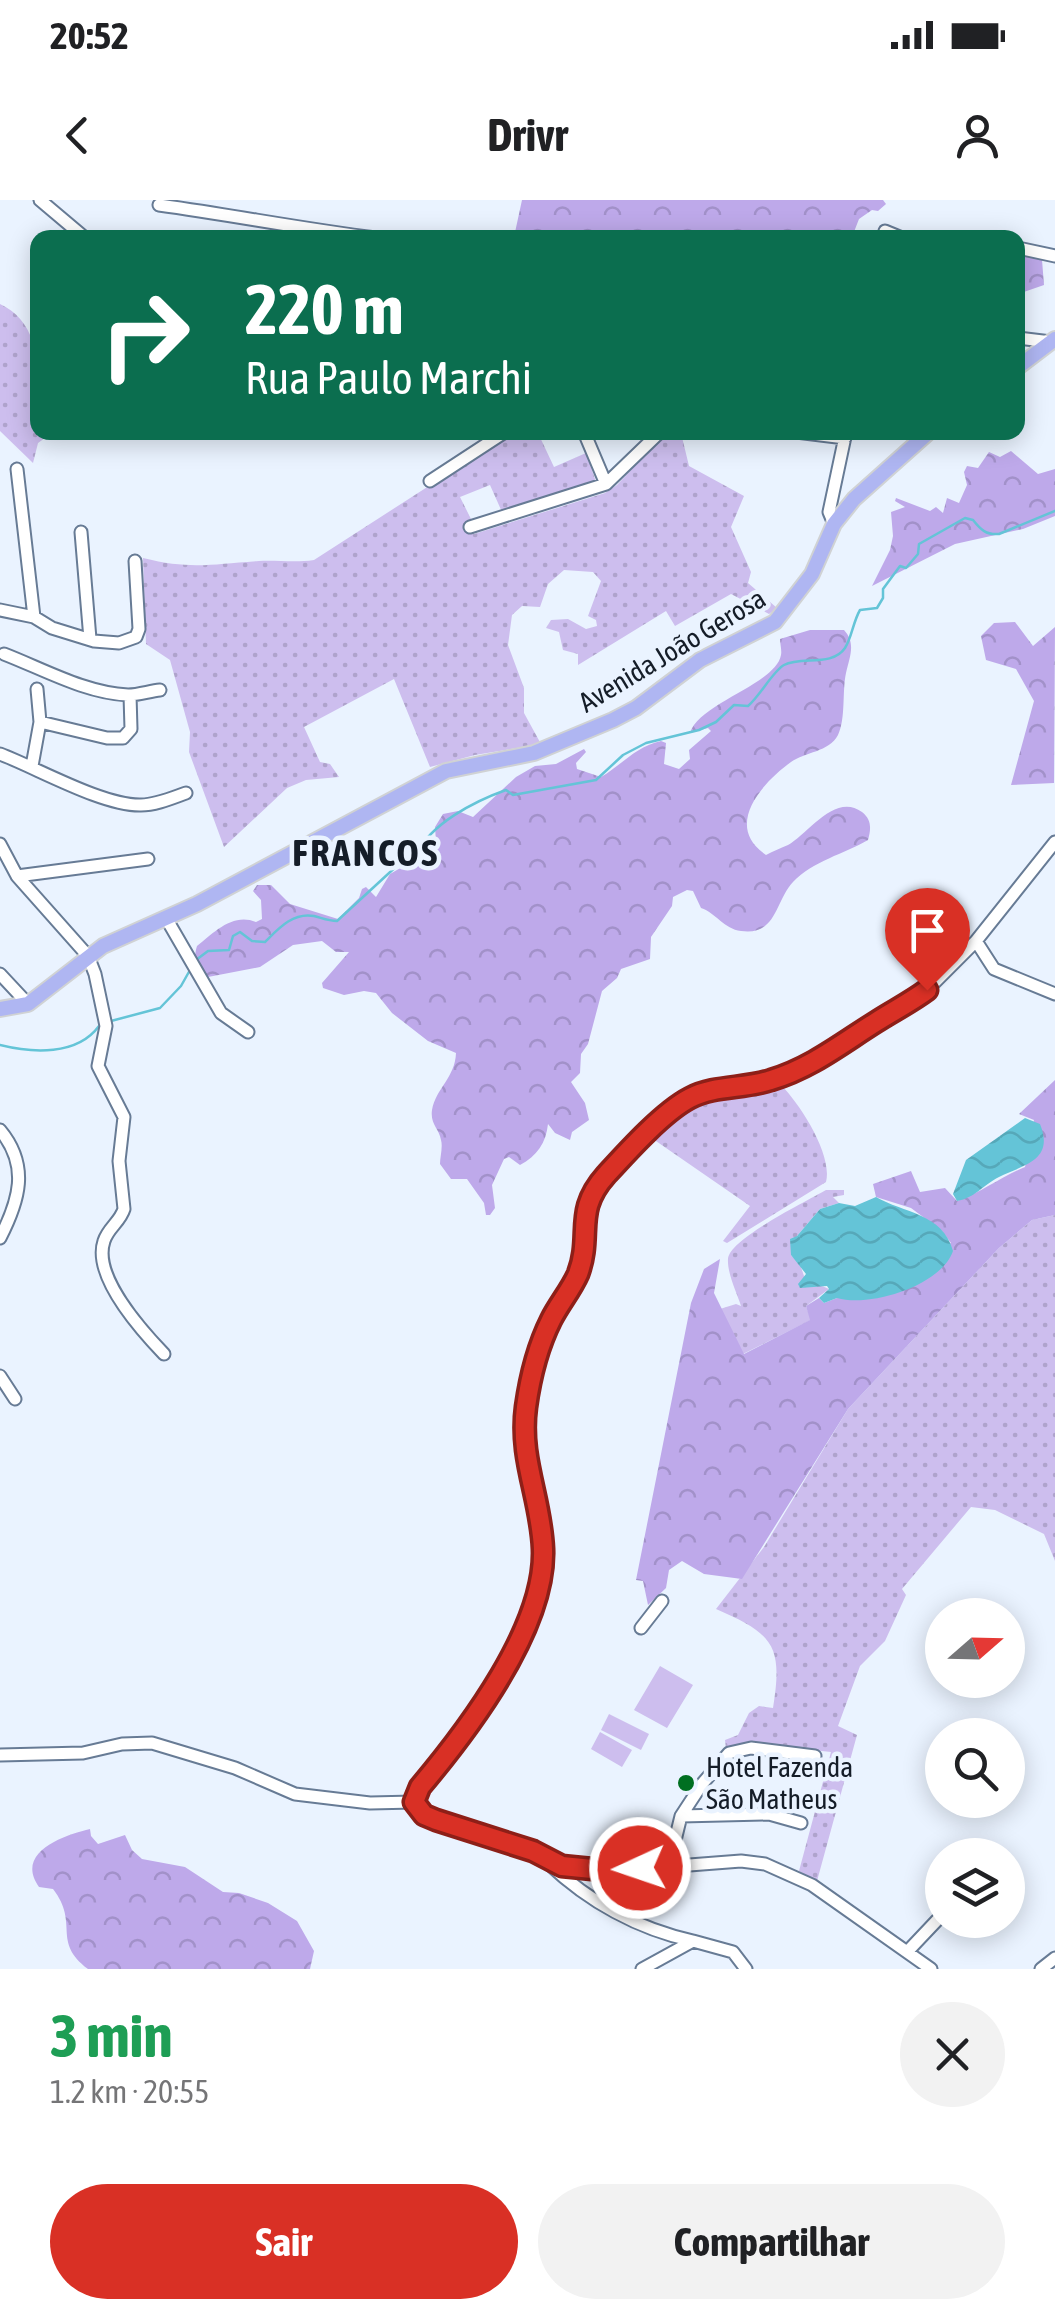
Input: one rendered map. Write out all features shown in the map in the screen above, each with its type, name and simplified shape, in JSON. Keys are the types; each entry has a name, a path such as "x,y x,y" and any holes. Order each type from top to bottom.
{"main road":[{"path":"1025,362 1053,340"},
{"name":"Avenida João Gerosa","path":"0,1009 28,1004 58,984 88,956 122,936 166,918 446,771 554,747 636,708 680,672 782,616 812,574 834,524 872,482 920,440"}],"street":[{"path":"40,200 76,230"},
{"path":"160,205 311,230"},
{"path":"1025,250 1055,256"},
{"path":"1025,338 1053,340"},
{"path":"430,481 492,440"},
{"path":"587,440 606,484"},
{"path":"470,527 606,484 652,440"},
{"path":"834,524 828,512 845,440"},
{"path":"16,468 34,616"},
{"path":"81,532 90,640"},
{"path":"0,610 34,616 52,628 90,640 119,643 136,638 139,629 135,562"},
{"path":"4,654 74,682 130,695 160,690"},
{"path":"32,766 40,722 37,688"},
{"path":"40,722 106,738 123,738 131,729 130,695"},
{"path":"0,754 69,785 133,805 153,804 186,793"},
{"path":"414,1802 420,1787 489,1696 512,1652 536,1589 543,1548 523,1439 526,1404 550,1322 578,1273 590,1195 686,1100 704,1092 770,1081 806,1067 914,1000 949,971 976,941 1055,842"},
{"path":"0,844 17,876 88,956 106,1026 98,1066 124,1117 119,1160 124,1208 104,1238 102,1257 124,1306 164,1354"},
{"path":"17,876 148,859"},
{"path":"166,918 222,1013 248,1032"},
{"path":"976,941 994,969 1055,994"},
{"path":"0,974 28,1004"},
{"path":"0,1130 19,1174 20,1191 0,1238"},
{"path":"0,1376 15,1399"},
{"path":"640,1628 662,1601"},
{"path":"0,1755 84,1753 122,1744 152,1743 235,1768 296,1794 370,1803 414,1802"},
{"path":"669,1864 681,1816 702,1784 730,1753 751,1748 816,1756"},
{"path":"414,1802 424,1815 436,1820 533,1851 595,1902 631,1919 732,1952 746,1969"},
{"path":"681,1816 769,1814 801,1822"},
{"path":"541,1857 580,1870 741,1861 765,1864 812,1885 931,1969"},
{"path":"907,1952 925,1933"},
{"path":"642,1969 693,1940"},
{"path":"1040,1969 1055,1958"}],"shaded area":[{"path":"0,304 15,314 30,336 30,440 42,440 33,463 0,431"},
{"path":"500,440 541,440 554,467 586,453 596,482 502,512 490,485 460,497 474,534 605,493 659,440 683,440 689,466 744,496 731,527 751,572 748,583 777,608 769,614 731,594 675,626 666,611 578,665 578,654 563,650 559,632 546,628 551,620 568,619 586,629 597,626 596,620 588,616 601,581 593,572 564,570 548,584 540,607 522,606 512,615 508,645 524,688 524,713 541,744 430,767 394,679 304,727 320,762 330,764 339,777 306,780 287,788 224,847 189,752 190,732 170,660 146,644 143,558 188,565 314,560"},
{"path":"781,1085 820,1144 826,1182 727,1243 723,1241 750,1206 653,1139 694,1102"},
{"path":"826,1190 844,1190 844,1195 833,1197 839,1203 820,1209 797,1236 791,1255 800,1264 805,1279 829,1289 806,1306 811,1320 743,1354 720,1309 741,1306 729,1270 732,1251 754,1231"},
{"path":"1055,1215 1055,1561 1044,1534 995,1510 971,1507 902,1589 906,1595 885,1641 860,1666 838,1726 857,1735 817,1881 799,1871 831,1752 748,1743 726,1749 725,1740 738,1735 749,1713 759,1706 773,1708 775,1656 751,1626 716,1609 764,1547 848,1409 999,1248 1032,1220"},
{"path":"660,1666 693,1685 667,1728 634,1710"},
{"path":"609,1714 649,1734 641,1750 601,1730"},
{"path":"600,1732 632,1750 622,1767 591,1749"}],"green space":[{"path":"522,200 883,200 886,204 859,219 855,230 516,230"},
{"path":"1025,254 1042,260 1044,285 1025,292"},
{"path":"1011,451 1038,474 1055,469 1055,516 1023,529 955,544 872,586 890,550 891,512 905,507 896,498 930,511 936,507 943,513 947,498 959,503 967,485 967,466 978,468 989,452 1000,457"},
{"path":"1015,622 1033,646 1055,627 1054,783 1011,785 1034,701 1016,669 986,660 981,636 994,623"},
{"path":"810,630 844,630 850,640 838,735 829,745 791,762 769,781 752,806 747,818 748,831 766,855 796,840 832,811 852,807 868,818 868,840 801,875 787,890 769,923 753,931 735,930 701,908 693,891 673,897 672,906 651,937 650,959 621,969 602,991 588,1044 581,1054 580,1073 571,1082 585,1103 589,1120 572,1132 570,1140 555,1133 548,1124 543,1143 531,1157 520,1165 509,1157 504,1159 492,1185 495,1208 490,1215 486,1215 484,1203 467,1179 451,1179 440,1164 442,1143 432,1110 456,1053 428,1041 392,1013 376,993 344,995 323,988 322,983 349,952 336,952 322,941 293,945 260,967 208,977 198,968 197,946 217,930 239,920 262,919 261,900 253,891 257,885 271,885 290,904 338,919 359,898 362,889 366,887 376,897 390,874 430,851 436,842 435,827 443,814 458,811 473,817 516,777 535,766 556,764 584,749 577,769 601,777 636,752 661,741 666,743 664,764 679,769 690,759 689,750 711,731 708,728 690,733 696,722 766,675 781,655 780,639"},
{"path":"1055,1080 1055,1215 1032,1220 999,1248 848,1409 742,1579 704,1574 682,1561 669,1570 666,1588 648,1605 643,1581 636,1580 691,1303 704,1269 720,1259 714,1293 744,1354 810,1320 806,1306 819,1298 824,1303 837,1298 951,1243 942,1231 911,1208 876,1197 873,1184 911,1171 920,1192 945,1188 957,1201 1025,1167 1034,1120 1019,1114"},
{"path":"90,1829 98,1844 125,1835 142,1859 185,1867 223,1892 268,1903 297,1921 314,1951 310,1969 88,1969 71,1950 61,1901 53,1889 39,1887 33,1864 46,1847"}],"water":[{"path":"1025,1118 1040,1124 1044,1136 1040,1154 957,1201 953,1194 966,1160"},
{"path":"876,1197 941,1229 953,1251 946,1263 920,1283 868,1300 837,1298 824,1303 819,1298 829,1289 827,1286 800,1288 798,1284 806,1274 791,1255 790,1239 820,1209 839,1203 855,1206"}],"waterway":[{"path":"196,960 208,951 229,950 233,936 240,932 252,941 265,942 299,917 337,921 401,862 417,854 443,823 481,800 506,790 513,795 596,780 623,755 646,743 699,730 716,722 734,705 748,706 784,665 839,654 860,610 877,608 883,589 900,566 906,568 918,554 919,544 965,518 987,533 999,534 1055,511"},
{"path":"111,1021 160,1008 190,970"},
{"path":"0,1045 53,1050 79,1043 99,1026"}],"place":[{"name":"Hotel Fazenda São Matheus","path":"686,1783"}],"district":[{"name":"FRANCOS","path":"366,852"}],"route":[{"path":"640,1868 612,1871 562,1866 533,1851 424,1815 414,1802 420,1787 489,1696 528,1616 536,1589 543,1548 523,1439 526,1404 550,1322 578,1273 590,1195 686,1100 704,1092 770,1081 806,1067 927,990"}]}
